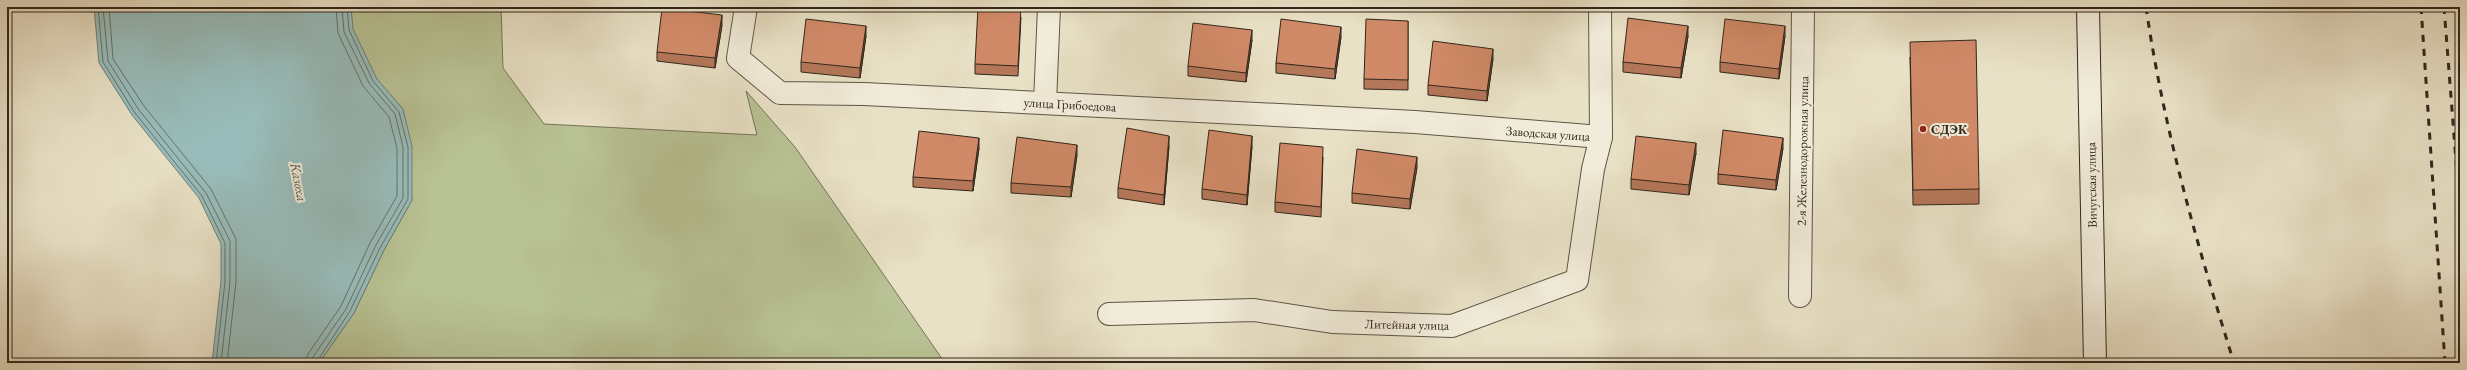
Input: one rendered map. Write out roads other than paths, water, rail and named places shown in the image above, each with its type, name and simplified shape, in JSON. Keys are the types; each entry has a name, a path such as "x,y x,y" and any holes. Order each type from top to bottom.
{"street":[{"name":"улица Грибоедова","path":"746,7 738,58 780,94 864,94 1414,122"},
{"path":"1045,103 1049,7"},
{"name":"Заводская улица","path":"1414,122 1601,137 1600,7"},
{"name":"2-я Железнодорожная улица","path":"1800,296 1803,7"},
{"name":"Вичугская улица","path":"2088,7 2095,363"},
{"name":"Литейная улица","path":"1109,314 1254,310 1332,322 1452,326 1577,280 1593,169 1601,137"}],"water":[{"name":"Казоха","path":"94,7 351,7 353,29 377,79 403,109 412,146 412,200 384,250 354,313 319,363 212,363 221,281 221,244 199,198 132,115 99,63"}],"railway":[{"path":"2146,7 2153,53 2172,143 2207,275 2234,363"},
{"path":"2421,7 2445,363"},
{"path":"2444,7 2460,212"}],"place":[{"name":"СДЭК","path":"1923,129"}]}
